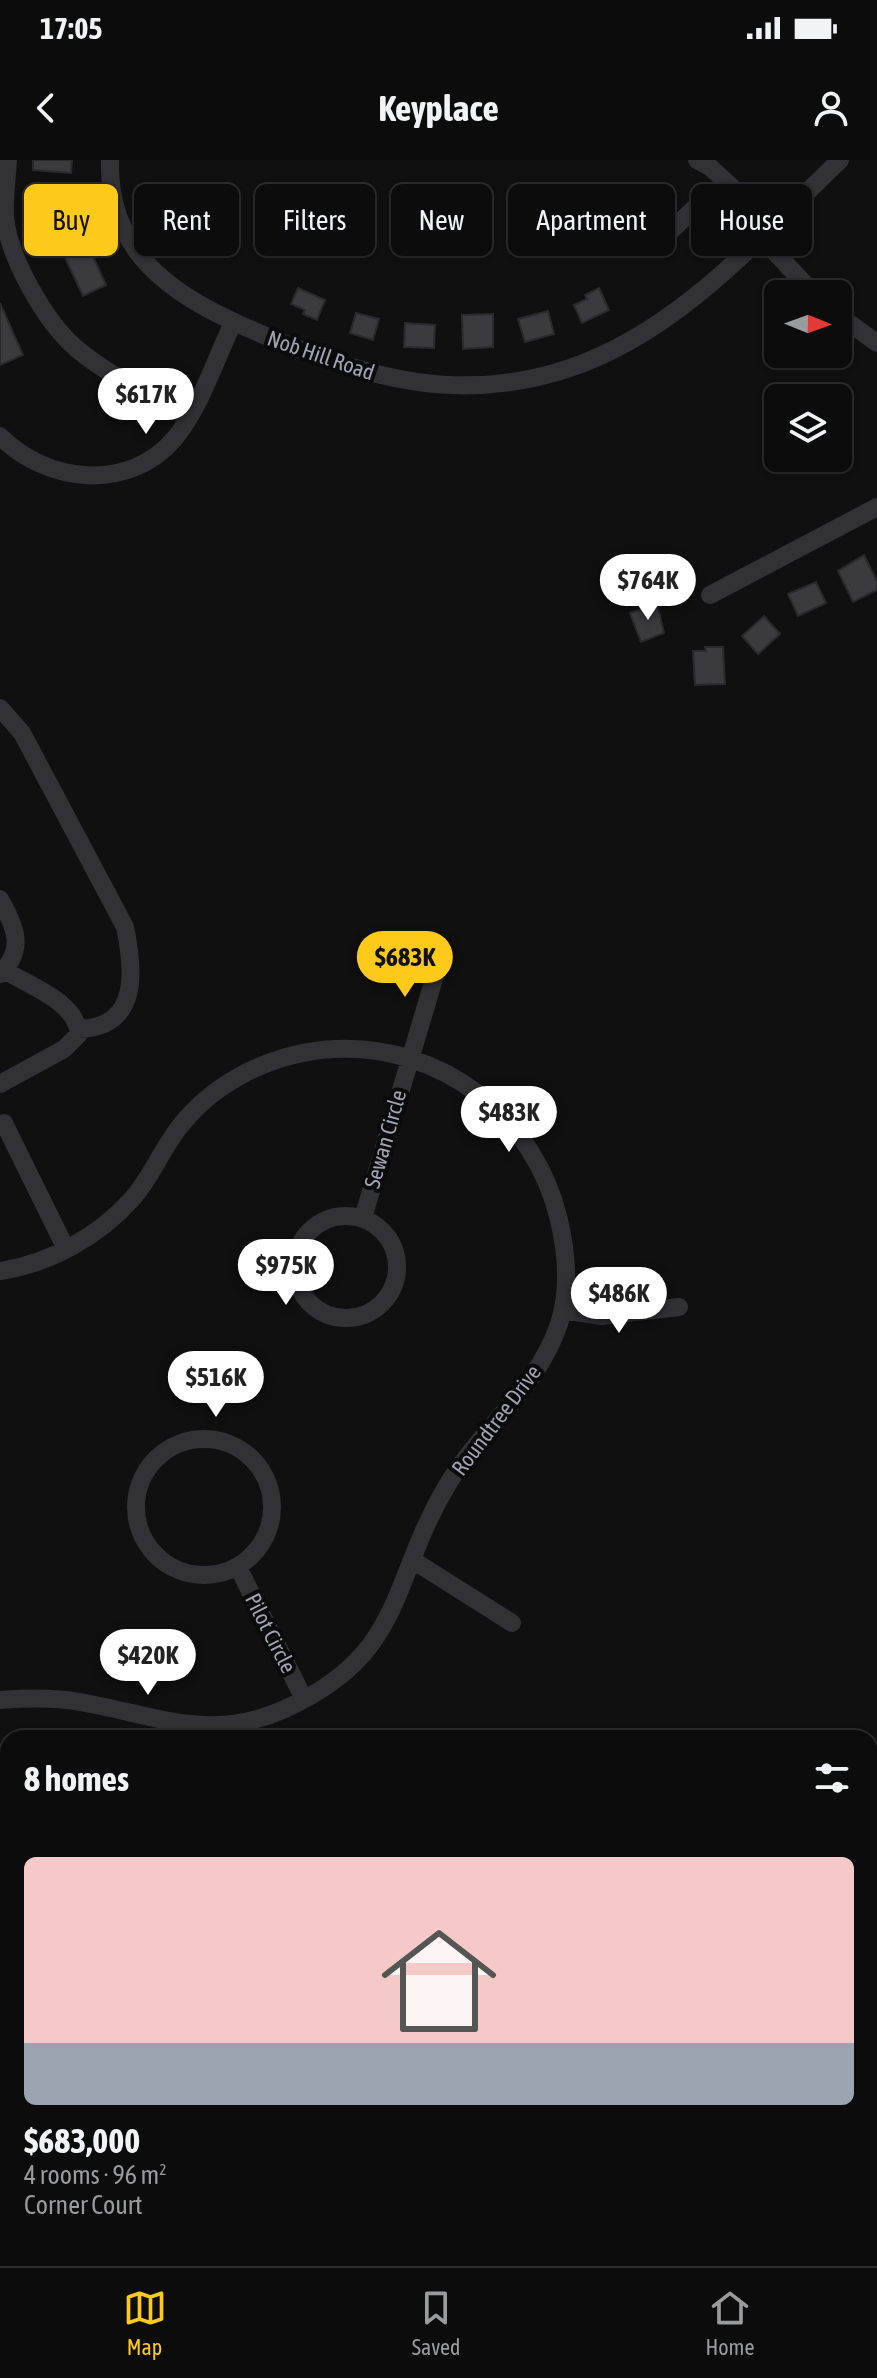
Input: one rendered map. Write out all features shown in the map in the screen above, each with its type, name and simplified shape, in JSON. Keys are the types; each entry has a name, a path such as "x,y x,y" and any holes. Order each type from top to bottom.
{"street":[{"path":"8,160 5,218 10,240 16,259 53,324 85,356 188,417"},
{"name":"Nob Hill Road","path":"110,160 114,204 124,234 138,255 178,292 233,323 331,363 367,374 449,385 489,385 530,379 571,368 646,333 685,305 739,256"},
{"path":"697,160 710,167 725,184"},
{"name":"Nob Hill Road","path":"812,187 840,160"},
{"path":"675,227 691,212"},
{"path":"786,256 804,280"},
{"path":"0,436 24,457 69,475 95,476 142,464 175,438 233,323"},
{"path":"852,325 877,343"},
{"path":"710,595 877,507"},
{"path":"0,708 22,733 125,927 132,962 127,1001 107,1022 95,1028 79,1029"},
{"path":"0,899 15,928 16,952 2,972 69,1009 79,1029 74,1041 64,1049 0,1084"},
{"name":"Sewan Circle","path":"363,1218 442,952"},
{"name":"Roundtree Drive","path":"0,1271 30,1265 66,1249 123,1209 181,1125 209,1096 238,1077 283,1059 332,1049 367,1050 408,1059 448,1074 482,1094 528,1145 549,1188 564,1239 566,1286 563,1310 548,1350 533,1377 471,1452 443,1492 391,1615 370,1647 337,1678 304,1699 245,1723 204,1726 161,1722 76,1701 39,1698 0,1700"},
{"path":"4,1123 66,1249"},
{"name":"Sewan Circle","path":"346,1215 363,1218 377,1226 393,1246 398,1271 394,1287 384,1302 371,1312 355,1318 338,1318 322,1312 309,1302 299,1288 295,1271 296,1255 303,1239 322,1222 346,1215"},
{"path":"563,1310 602,1316 679,1307"},
{"name":"Pilot Circle","path":"200,1439 222,1441 243,1451 260,1467 270,1488 273,1511 268,1533 255,1553 238,1567 217,1575 194,1576 173,1569 155,1556 142,1538 136,1516 136,1494 151,1464 177,1444 200,1439"},
{"path":"414,1561 512,1623"},
{"name":"Pilot Circle","path":"238,1567 304,1699"}],"building":[{"path":"33,160 72,160 71,173 33,170"},
{"path":"64,256 93,256 106,285 83,296"},
{"path":"298,288 325,300 317,320 291,304"},
{"path":"599,288 609,310 582,323 574,305"},
{"path":"0,303 23,355 0,365"},
{"path":"548,311 554,334 525,342 518,319"},
{"path":"356,313 379,319 373,340 350,333"},
{"path":"493,314 493,347 463,349 462,315"},
{"path":"405,323 435,325 434,348 404,347"},
{"path":"864,555 877,581 877,590 853,602 838,571"},
{"path":"816,582 826,603 798,616 788,594"},
{"path":"657,603 664,633 641,642 630,613"},
{"path":"764,616 780,634 758,654 742,636"},
{"path":"705,647 723,647 725,684 695,685 693,651 706,651"}]}
